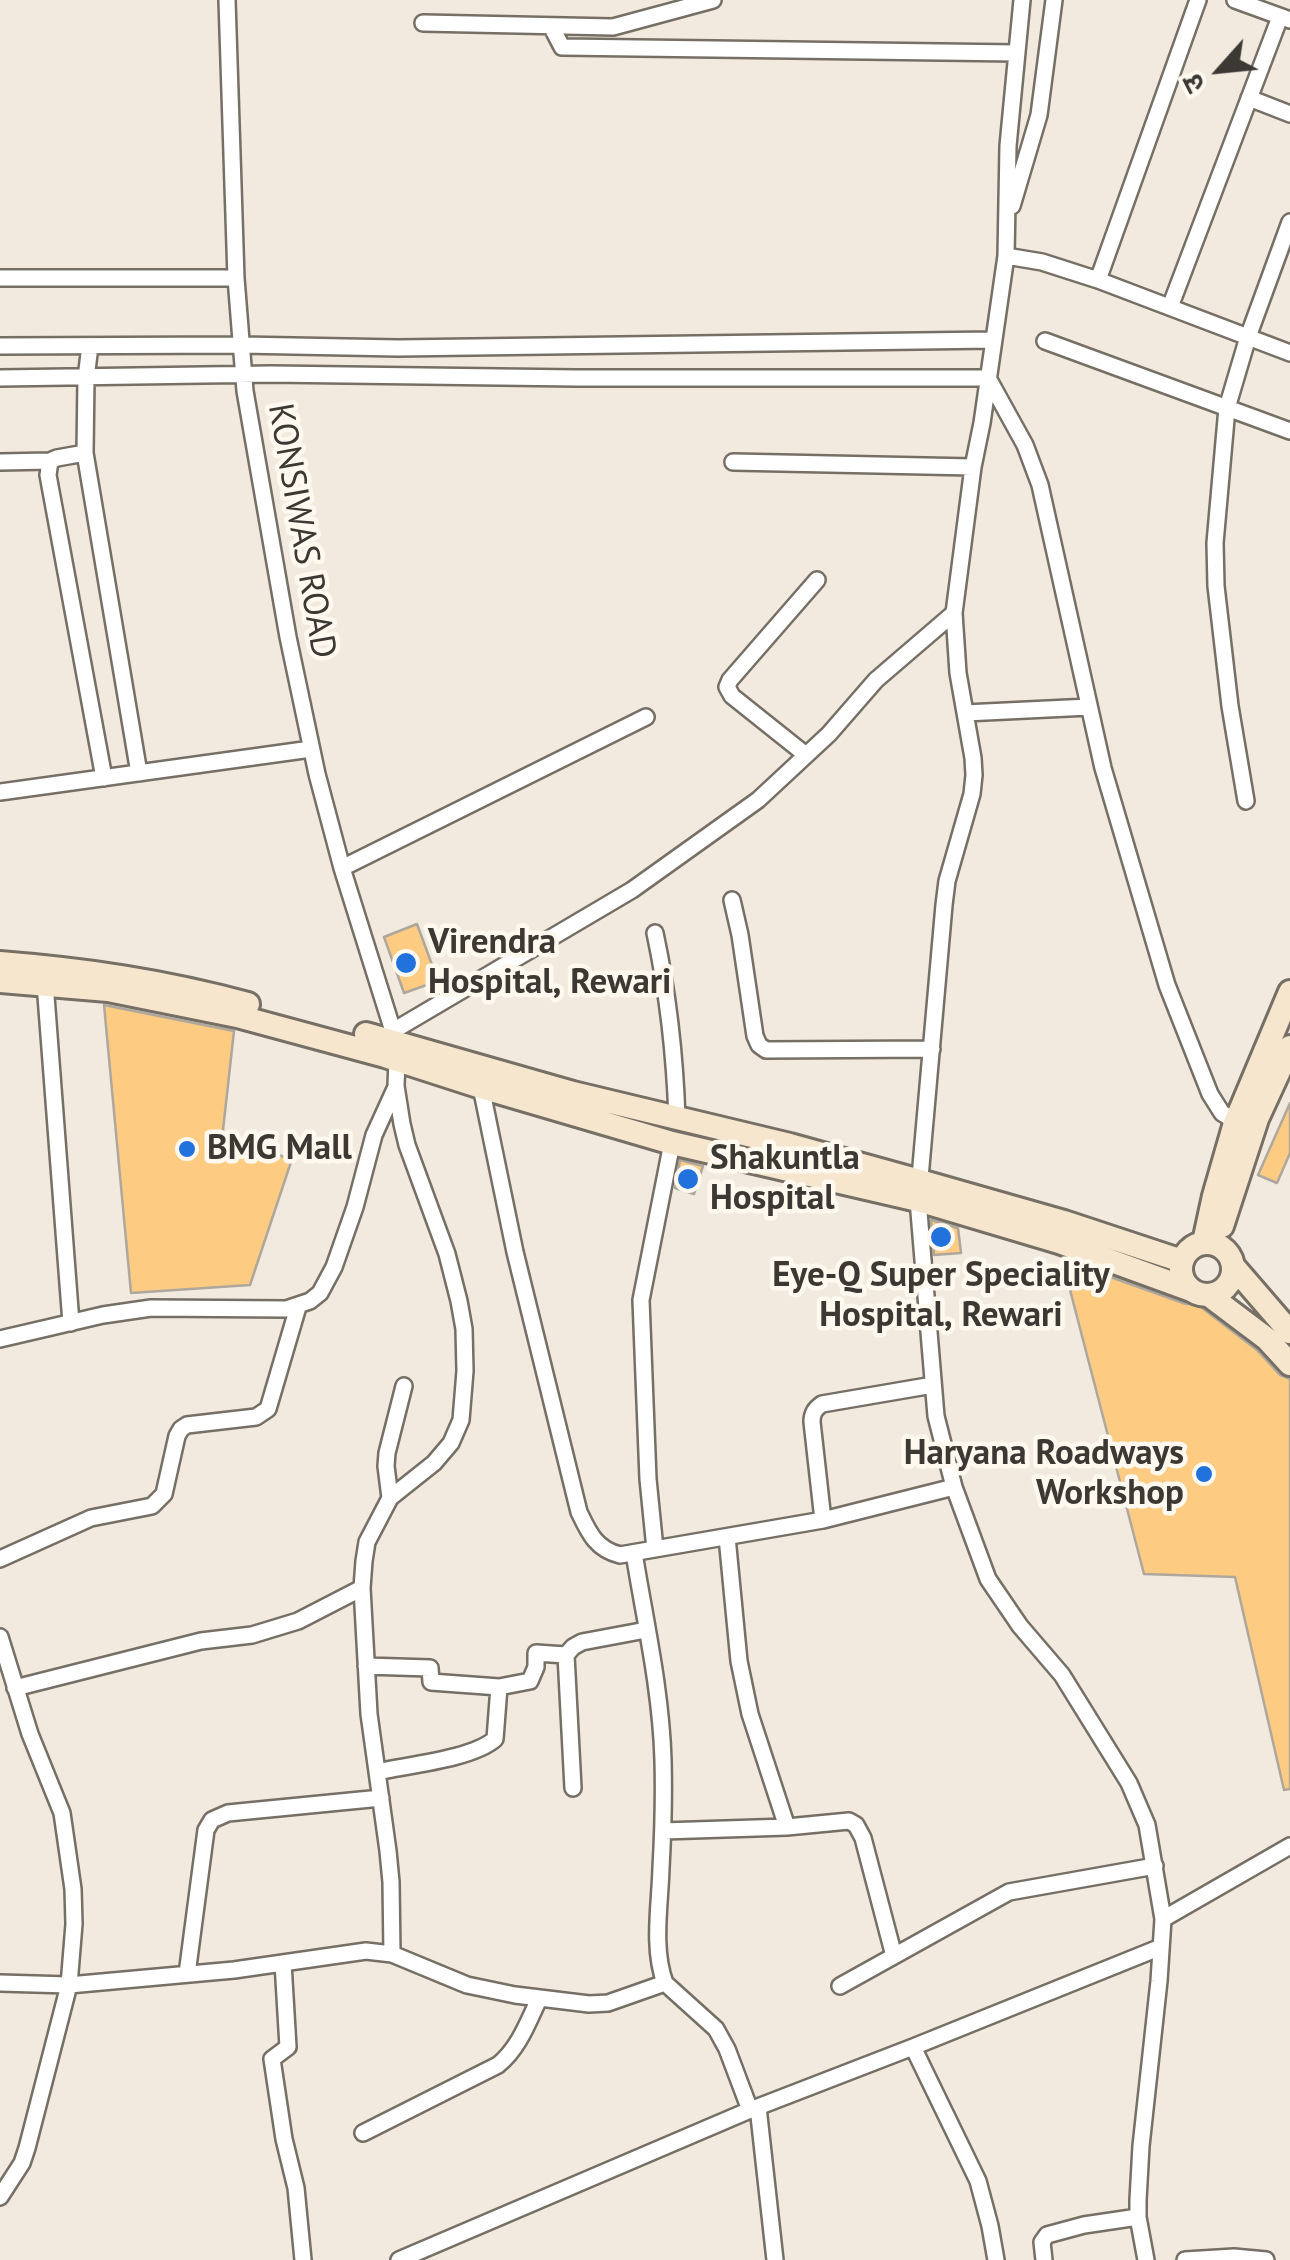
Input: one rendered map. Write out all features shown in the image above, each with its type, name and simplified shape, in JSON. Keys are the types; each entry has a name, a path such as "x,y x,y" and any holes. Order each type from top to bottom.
{"main road":[{"path":"0,963 82,970 171,984 572,1093 790,1145 1200,1293 1220,1292 1228,1286 1234,1266"},
{"path":"0,981 108,990 395,1044 481,1088 672,1143 1064,1222 1182,1262"},
{"path":"1272,1080 1290,992"},
{"path":"1211,1243 1245,1125 1290,1047"},
{"path":"1290,1332 1222,1246 1194,1245 1186,1252 1181,1272 1184,1282 1267,1339 1290,1364"}],"street":[{"name":"KONSIWAS ROAD","path":"227,0 243,375 268,528 312,748 342,868 395,1044 396,1086"},
{"path":"422,23 612,27 713,0"},
{"path":"1022,0 1008,146 1006,256 954,613 955,648 974,775 945,893 919,1190 936,1416 954,1487 978,1556 997,1594 1062,1676 1129,1783 1147,1825 1163,1919 1141,2146 1138,2217 1146,2260"},
{"path":"1006,224 1039,115 1054,0"},
{"path":"1098,280 1198,0"},
{"path":"1170,308 1249,98 1285,18 1261,4 1235,0"},
{"path":"550,26 562,48 1017,52"},
{"path":"1249,98 1290,114"},
{"path":"1246,801 1230,706 1215,566 1227,408 1290,222"},
{"path":"1006,256 1042,262 1098,280 1290,352"},
{"path":"0,278 236,278"},
{"path":"988,378 243,375 1,380 6,346 418,348 993,340"},
{"path":"1046,340 1290,431"},
{"path":"812,377 813,344"},
{"path":"90,346 85,454 139,773"},
{"path":"988,378 1026,445 1040,485 1102,768 1167,985 1210,1094 1222,1113 1245,1125"},
{"path":"0,462 50,461 85,454"},
{"path":"50,461 48,475 104,778"},
{"path":"733,462 973,467"},
{"path":"806,755 732,696 728,687 817,580"},
{"path":"395,1044 632,890 758,800 829,734 876,680 954,613"},
{"path":"965,712 1089,707"},
{"path":"342,868 646,718"},
{"path":"0,792 312,748"},
{"path":"732,900 759,1045 766,1050 932,1049"},
{"path":"655,933 666,987 677,1119"},
{"path":"45,984 71,1323"},
{"path":"0,1339 152,1308 286,1309 310,1301 320,1293 334,1267 374,1134 396,1086"},
{"path":"392,1954 392,1882 368,1714 362,1588 367,1542 390,1498 434,1463 450,1443 461,1420 465,1371 459,1301 447,1254 407,1144 396,1086"},
{"path":"481,1088 515,1252 578,1512 604,1550 620,1555 823,1520 954,1487"},
{"path":"655,1549 648,1479 641,1300 672,1143"},
{"path":"0,1559 91,1518 158,1502 164,1494 177,1436 187,1425 263,1414 268,1409 298,1307"},
{"path":"390,1498 387,1453 404,1386"},
{"path":"823,1520 812,1422 816,1408 933,1386"},
{"path":"727,1537 738,1661 750,1714 787,1827"},
{"path":"634,1553 663,1756 658,1942 661,1973 665,1983 716,2029 754,2108 775,2260"},
{"path":"15,1688 298,1621 362,1588"},
{"path":"573,1788 566,1655 582,1642 646,1630"},
{"path":"0,2197 28,2148 69,1986 74,1924 65,1822 1,1645"},
{"path":"366,1666 430,1668 431,1682 500,1687 530,1681 536,1653 566,1655"},
{"path":"377,1772 467,1754 487,1746 495,1739 500,1687"},
{"path":"187,1974 206,1830 212,1820 228,1813 381,1798"},
{"path":"663,1831 787,1827 844,1820 856,1825 863,1838 894,1956"},
{"path":"1163,1919 1290,1846"},
{"path":"840,1986 1009,1892 1155,1866"},
{"path":"399,2260 754,2108 1161,1947"},
{"path":"0,1983 69,1986 366,1950 392,1954 467,1985 540,1999 608,2004 665,1983"},
{"path":"283,1963 288,2047 272,2059 296,2188 303,2260"},
{"path":"363,2133 498,2065 516,2044 540,1999"},
{"path":"913,2048 978,2181 996,2260"},
{"path":"1044,2260 1042,2242 1047,2235 1138,2217"},
{"path":"1185,2260 1266,2260"}],"building":[{"path":"417,924 438,981 404,993 384,937"},
{"name":"BMG Mall","path":"104,1005 234,1031 222,1139 292,1159 250,1285 131,1293"},
{"path":"1290,1103 1290,1153 1277,1183 1258,1175"},
{"path":"680,1160 703,1166 694,1194 675,1188"},
{"path":"931,1220 958,1228 961,1253 934,1255"},
{"name":"Haryana Roadways Workshop","path":"1063,1263 1186,1304 1197,1304 1257,1350 1280,1375 1290,1379 1290,1789 1284,1790 1235,1577 1144,1574"}],"place":[{"name":"Virendra Hospital, Rewari","path":"406,963"},
{"name":"BMG Mall","path":"187,1149"},
{"name":"Shakuntla Hospital","path":"688,1179"},
{"name":"Eye-Q Super Speciality Hospital, Rewari","path":"941,1237"},
{"name":"Haryana Roadways Workshop","path":"1204,1474"}]}
